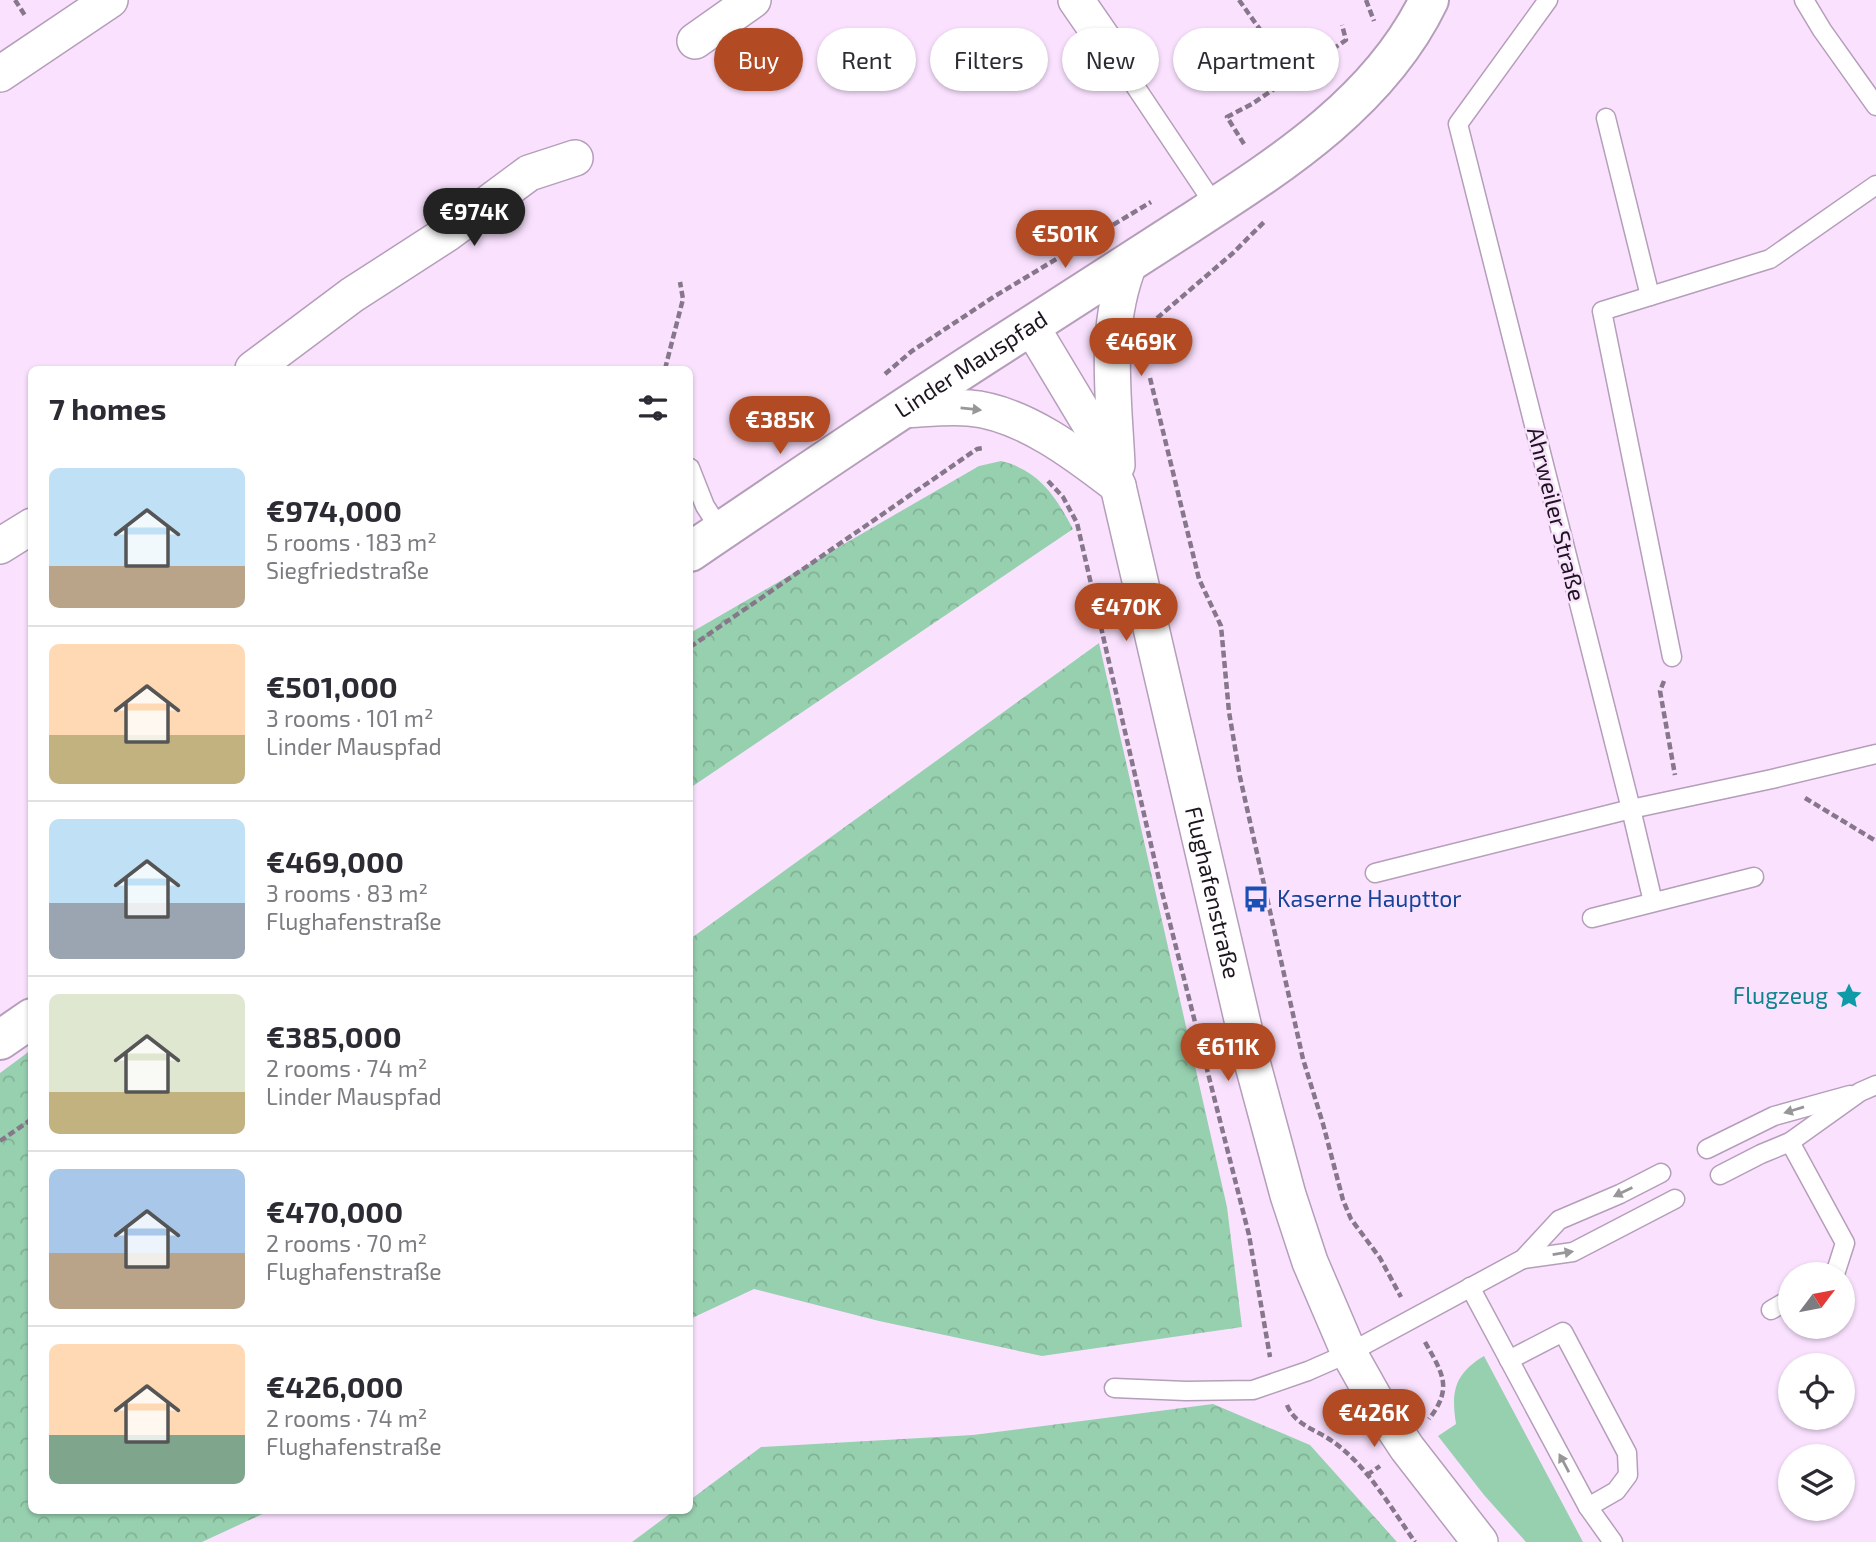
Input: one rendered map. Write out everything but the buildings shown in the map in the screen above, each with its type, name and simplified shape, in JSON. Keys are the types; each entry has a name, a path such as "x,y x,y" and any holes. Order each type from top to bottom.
{"street":[{"path":"0,74 110,0"},
{"path":"695,41 753,0"},
{"path":"1076,0 1095,28"},
{"name":"Linder Mauspfad","path":"693,550 1216,207 1315,137 1362,94 1404,43 1429,0"},
{"path":"257,366 352,295 447,233 529,173 575,159"},
{"name":"Flughafenstraße","path":"1118,486 1112,344 1118,296 1130,262"},
{"name":"Flughafenstraße","path":"1031,326 1097,436 1118,486 1268,1125 1310,1262 1349,1353 1407,1448 1480,1542"},
{"path":"903,410 970,408 993,412 1053,440 1085,460 1118,486"},
{"path":"0,546 28,528"},
{"path":"0,1040 28,1021"}],"lane":[{"name":"Ahrweiler Straße","path":"1548,0 1458,124 1631,809"},
{"path":"1804,0 1876,106"},
{"path":"1138,91 1216,207"},
{"path":"1606,118 1650,296"},
{"path":"1672,657 1602,311 1770,259 1876,185"},
{"path":"693,476 705,506 721,531"},
{"path":"1376,873 1631,809 1876,754"},
{"path":"1631,809 1653,902"},
{"path":"1592,918 1754,877"},
{"path":"1720,1175 1790,1142 1868,1089"},
{"path":"1707,1149 1774,1116 1868,1089"},
{"path":"1790,1142 1844,1243 1838,1262"},
{"path":"1114,1388 1253,1390 1308,1371 1349,1353 1523,1259 1559,1220 1661,1173"},
{"path":"1523,1259 1573,1252 1675,1199"},
{"path":"1470,1287 1588,1507 1613,1542"},
{"path":"1770,1310 1778,1306"},
{"path":"1509,1360 1563,1332 1576,1356 1627,1453 1628,1475 1616,1491 1588,1507"}],"path":[{"path":"1240,0 1260,28"},
{"path":"1366,0 1371,16 1379,27"},
{"path":"1339,45 1346,40 1342,25"},
{"path":"1247,148 1227,117 1271,91"},
{"path":"666,366 683,299 680,282"},
{"path":"1148,373 1199,579 1221,626 1229,712 1240,777 1303,1059 1343,1200 1351,1219 1380,1258 1439,1366 1443,1385 1442,1402 1407,1448 1367,1475"},
{"path":"693,645 977,449 991,446"},
{"path":"1045,477 1063,497 1077,523 1161,888 1249,1235 1258,1275 1266,1341 1277,1381 1291,1417 1336,1443 1367,1475 1415,1542"},
{"path":"1672,657 1660,691 1679,799"},
{"path":"1772,779 1876,841"},
{"path":"0,1141 28,1122"}],"green space":[{"path":"1001,461 1026,471 1045,486 1073,529 693,786 693,631 979,466"},
{"path":"1099,643 1227,1207 1242,1327 1042,1356 879,1321 754,1289 693,1318 693,937"},
{"path":"28,1052 28,1514 262,1514 202,1542 0,1542 0,1073"},
{"path":"1484,1356 1583,1542 1526,1542 1484,1495 1438,1436 1456,1424 1454,1402 1457,1385 1466,1370"},
{"path":"1213,1404 1310,1445 1397,1542 632,1542 670,1514 693,1514 693,1498 761,1447 973,1435"}],"place":[{"name":"Kaserne Haupttor","path":"1256,899"},
{"name":"Flugzeug","path":"1849,996"}]}
